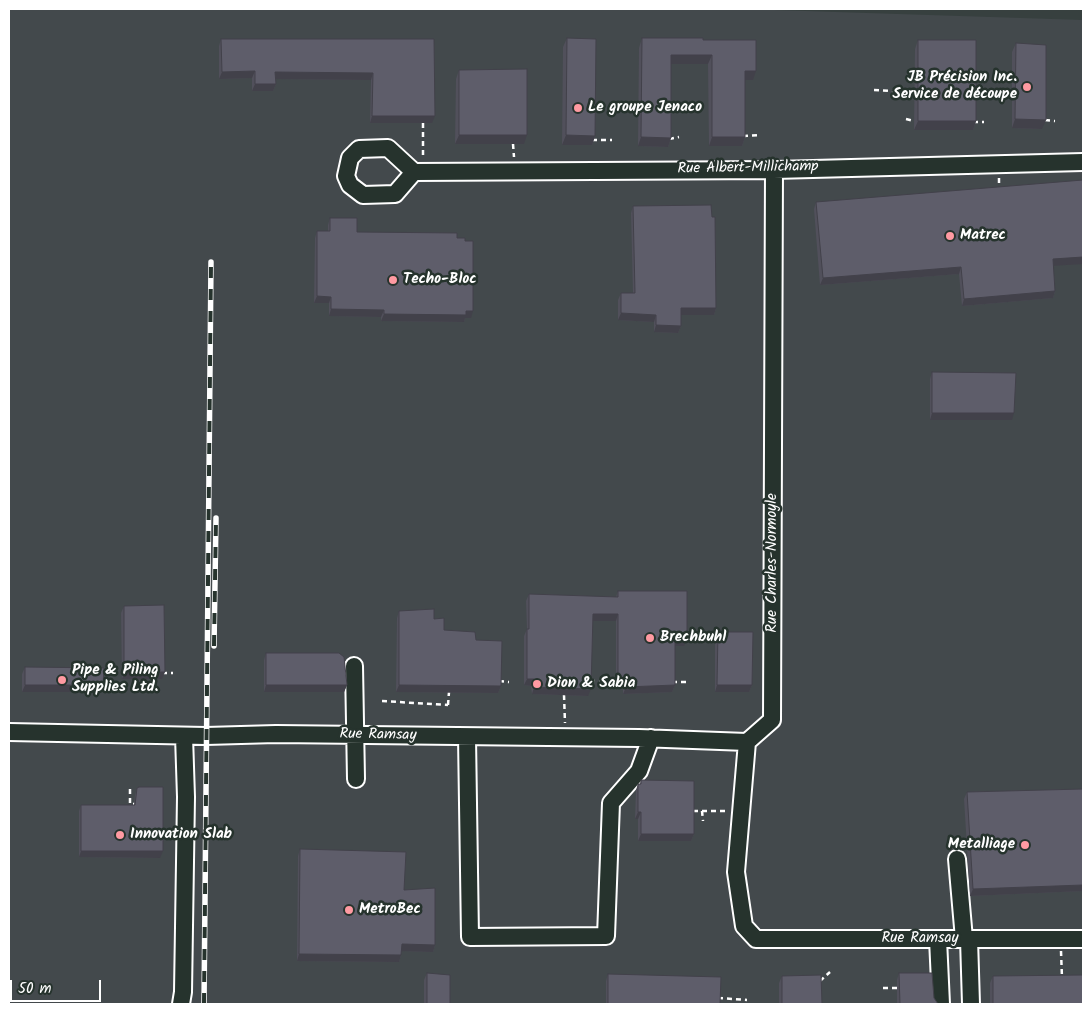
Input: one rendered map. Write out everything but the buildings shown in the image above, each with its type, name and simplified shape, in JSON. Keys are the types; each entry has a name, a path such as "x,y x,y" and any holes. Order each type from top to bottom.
{"street":[{"name":"Rue Albert-Millichamp","path":"418,172 774,170 1083,162"},
{"name":"Rue Charles-Normoyle","path":"747,742 772,720 774,170"},
{"path":"354,666 356,779"},
{"name":"Rue Ramsay","path":"9,732 184,736 276,734 651,738 747,742"},
{"path":"182,1004 184,992 186,797 184,736"},
{"path":"467,737 470,937 606,936 611,802 639,771 651,738"},
{"path":"741,811 747,742"},
{"name":"Rue Ramsay","path":"741,811 736,872 744,926 756,939 1083,939"},
{"path":"958,859 967,939 971,1004"},
{"path":"938,939 940,1004"}],"path":[{"path":"874,90 907,92"},
{"path":"906,120 914,121"},
{"path":"1042,120 1056,121"},
{"path":"973,122 984,122"},
{"path":"418,172 423,123"},
{"path":"742,136 760,136"},
{"path":"668,139 679,137"},
{"path":"592,140 612,140"},
{"path":"162,673 173,673"},
{"path":"499,681 509,682"},
{"path":"589,681 600,681"},
{"path":"672,682 686,682"},
{"path":"101,685 110,686"},
{"path":"382,701 448,706 449,692"},
{"path":"564,695 565,737"},
{"path":"130,789 130,804 136,804"},
{"path":"702,811 703,821"},
{"path":"692,812 741,811"},
{"path":"1061,939 1062,980 1069,978"},
{"path":"819,982 830,972"},
{"path":"884,988 897,988"},
{"path":"718,998 747,1000"}],"shaded area":[{"path":"9,9 744,9 1083,20 1083,1004 9,1004"}],"railway":[{"path":"204,1004 211,262"},
{"path":"214,646 216,518"}],"place":[{"name":"JB Précision Inc. Service de découpe","path":"1027,87"},
{"name":"Le groupe Jenaco","path":"578,108"},
{"name":"Matrec","path":"950,236"},
{"name":"Techo-Bloc","path":"393,280"},
{"name":"Brechbuhl","path":"650,638"},
{"name":"Pipe & Piling Supplies Ltd.","path":"62,680"},
{"name":"Dion & Sabia","path":"537,684"},
{"name":"Innovation Slab","path":"120,835"},
{"name":"Metalliage","path":"1025,845"},
{"name":"MetroBec","path":"349,910"}]}
